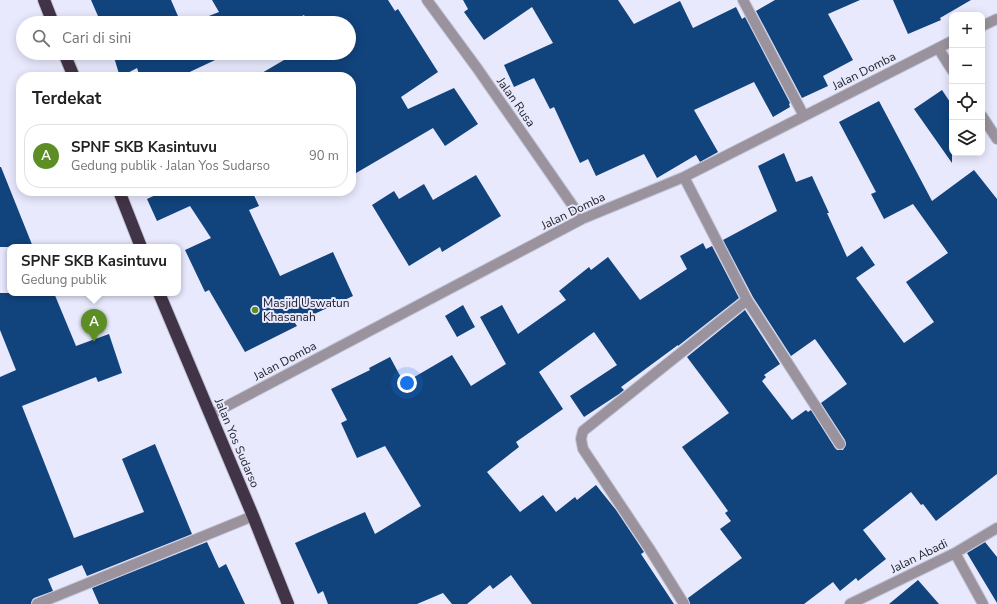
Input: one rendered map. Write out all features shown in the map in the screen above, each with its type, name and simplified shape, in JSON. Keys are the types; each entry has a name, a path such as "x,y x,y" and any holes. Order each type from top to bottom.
{"highway":[{"path":"44,0 50,16"},
{"path":"67,60 72,72"},
{"path":"121,196 140,244"},
{"name":"Jalan Yos Sudarso","path":"160,296 253,516 288,604"}],"street":[{"name":"Jalan Rusa","path":"427,0 477,68 582,219"},
{"path":"743,0 804,116"},
{"path":"985,25 997,19"},
{"name":"Jalan Domba","path":"210,415 582,219 684,176 949,42"},
{"path":"938,48 949,65"},
{"path":"985,120 997,139"},
{"path":"684,176 747,300 840,444"},
{"path":"684,604 650,548 583,449 581,435 583,431 610,411 747,300"},
{"path":"37,604 253,516"},
{"name":"Jalan Abadi","path":"850,604 955,552 997,528"},
{"path":"955,552 983,604"}],"building":[{"path":"91,0 171,0 178,16 98,16"},
{"path":"212,0 388,0 395,11 398,9 438,72 401,97 408,109 454,88 478,124 445,146 433,128 356,173 356,72 264,72 284,60 356,60 356,16 209,16 219,12"},
{"path":"463,0 618,0 634,24 680,1 693,28 736,7 742,19 745,17 790,103 790,107 773,117 754,82 694,110 718,152 700,162 696,155 657,178 644,154 596,176 588,159 580,163 554,107 550,109 534,78 514,87 504,65 553,43 532,7 484,40 464,12 468,9"},
{"path":"775,0 860,0 828,14 853,60 823,76 828,86 802,98 756,11"},
{"path":"893,0 971,0 940,18 941,20 908,34"},
{"path":"115,60 215,60 190,72 138,72 137,68 129,72 118,72"},
{"path":"942,90 949,100 949,156 952,156 952,163 914,109"},
{"path":"879,101 932,201 974,170 997,199 997,474 936,521 923,504 921,505 911,492 863,530 886,559 858,581 856,578 840,591 833,582 804,604 690,604 688,598 742,558 720,529 731,521 725,513 728,511 682,447 729,413 687,357 745,310 780,364 764,375 766,377 762,381 792,420 806,410 808,412 811,410 837,450 843,450 846,444 845,440 821,403 847,384 815,339 791,356 753,297 723,240 777,211 758,166 784,153 796,182 812,176 847,257 862,246 875,265 856,278 904,343 934,322 906,282 948,253 913,204 884,219 871,194 876,192 839,122"},
{"path":"1,167 32,244 7,244 7,247 0,247"},
{"path":"476,175 501,216 442,252 440,247 409,266 372,205 394,191 399,199 424,184 433,200"},
{"path":"153,196 254,196 259,206 249,210 280,276 333,252 353,296 295,323 297,326 245,352 209,290 205,292 185,250 211,238 190,206 157,221 147,199"},
{"path":"703,243 706,249 712,246 739,298 678,346 621,387 624,390 619,394 584,417 570,396 617,365 594,332 539,372 563,409 516,442 519,447 487,472 520,512 543,495 556,512 575,497 577,500 596,485 616,510 644,552 641,554 674,604 532,604 511,575 493,589 490,585 467,604 452,604 443,593 417,604 328,604 323,591 318,594 295,543 365,512 375,534 421,506 385,446 357,458 341,423 347,420 331,389 370,370 369,368 390,357 404,383 452,355 471,386 506,364 480,317 502,305 518,334 566,300 559,291 589,267 591,270 608,257 640,300 687,269 680,256"},
{"path":"0,293 7,293 7,296 55,296 76,346 109,334 122,373 98,382 96,377 22,406 74,538 144,512 122,459 155,444 192,534 87,576 82,565 48,579 53,591 34,598 31,604 0,604 0,377 16,370 0,330"},
{"path":"463,305 475,327 457,337 445,316"},
{"path":"207,542 219,568 226,564 245,604 99,604 92,588"},
{"path":"985,542 997,557 997,603 967,553"},
{"path":"918,580 939,604 889,604"}],"place":[{"name":"Masjid Uswatun Khasanah","path":"255,310"},
{"name":"SPNF SKB Kasintuvu","path":"94,342"}]}
